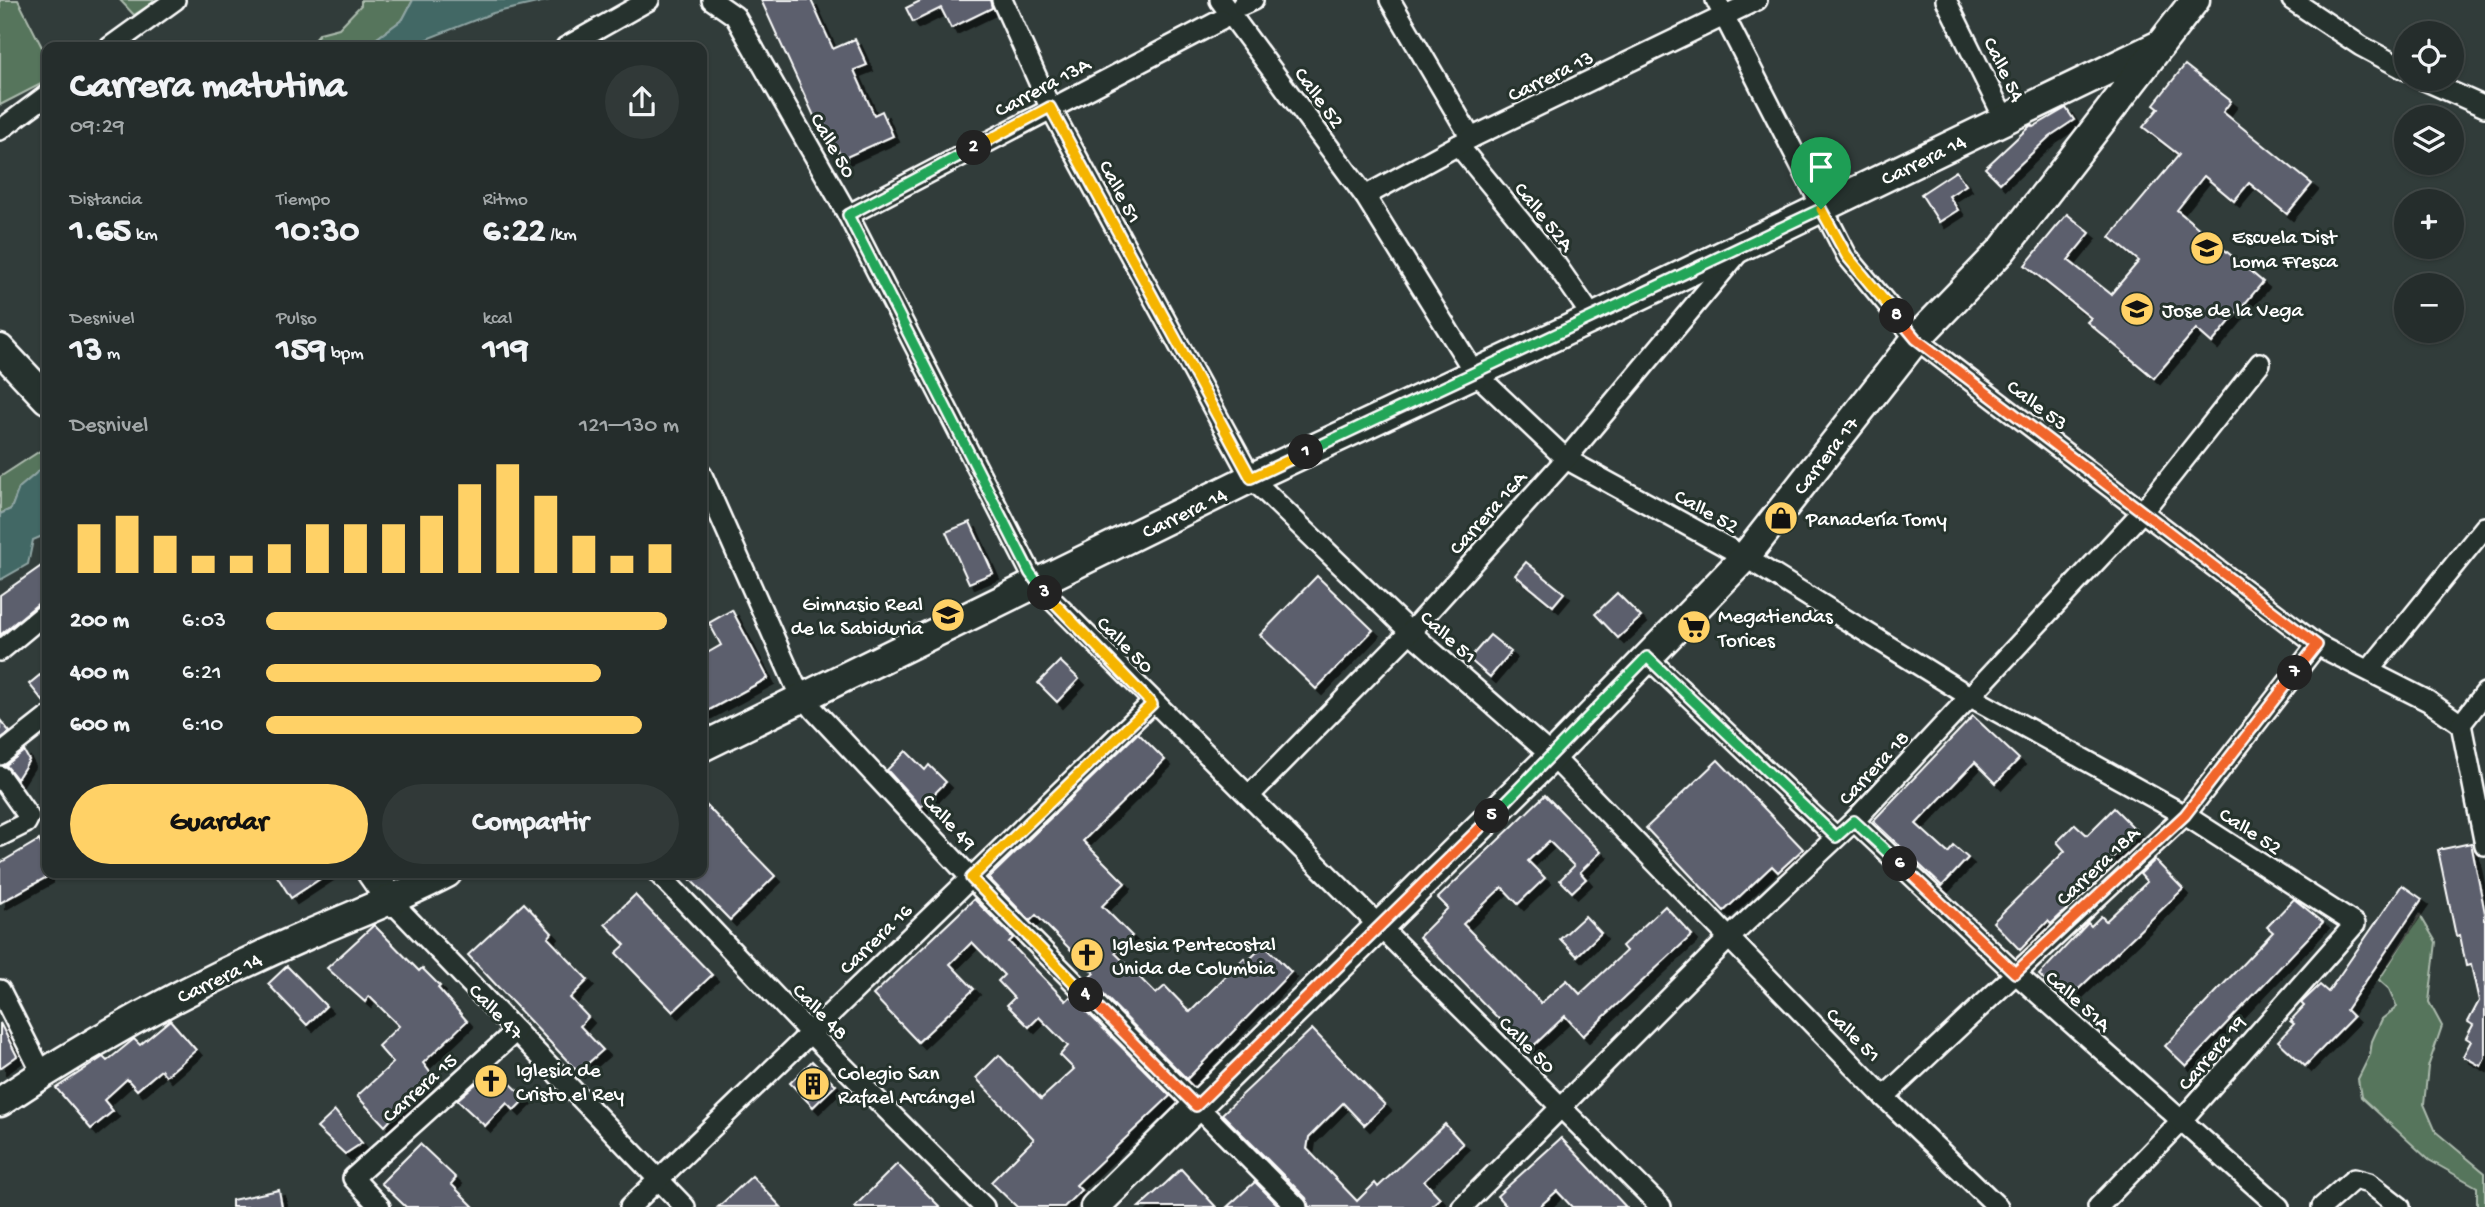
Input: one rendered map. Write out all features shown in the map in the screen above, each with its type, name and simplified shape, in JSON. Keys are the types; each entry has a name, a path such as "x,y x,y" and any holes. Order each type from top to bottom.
{"main road":[{"name":"Carrera 17","path":"1095,1207 1552,756 1745,557 1916,339 2002,250 2195,0"},
{"name":"Carrera 14","path":"707,745 1251,478 1593,318 2161,45"},
{"path":"0,349 42,395"},
{"name":"Calle 47","path":"375,878 392,902"},
{"name":"Carrera 14","path":"0,1102 42,1073 188,991 306,936 392,902 438,878"}],"street":[{"path":"117,42 175,0"},
{"path":"575,42 649,0"},
{"name":"Calle 50","path":"712,0 735,16 848,215 1037,585 1152,704 1249,796 1661,1207"},
{"name":"Calle 51","path":"1002,0 1050,107 1251,478 1409,632 1552,756 1884,1097 1998,1207"},
{"name":"Calle 52A","path":"1390,0 1464,141 1593,318"},
{"name":"Carrera 13","path":"1365,196 1464,141 1720,8 1757,0"},
{"name":"Calle 54","path":"1947,0 2004,120"},
{"path":"2292,0 2361,46 2394,64"},
{"name":"Calle 53","path":"1720,8 1847,256 1916,339 2317,645 2370,669 2428,701 2461,724"},
{"name":"Carrera 13A","path":"848,215 1050,107 1220,10"},
{"name":"Calle 52","path":"1220,10 1365,196 1474,372 1566,459 1745,557 1969,696 2185,815 2355,924"},
{"path":"2449,91 2485,107"},
{"path":"0,130 42,99"},
{"name":"Carrera 16A","path":"1249,796 1409,632 1566,459 1744,245"},
{"name":"Carrera 18","path":"1462,1207 1728,939 1854,821 2143,512 2260,363"},
{"name":"Calle 49","path":"707,486 804,698 971,878 1297,1207"},
{"path":"2370,669 2485,527"},
{"path":"0,651 42,616"},
{"name":"Carrera 18A","path":"1884,1097 2185,815 2317,645"},
{"path":"1647,657 1836,837"},
{"path":"2485,693 2461,724 2485,845"},
{"name":"Carrera 16","path":"630,1207 1152,704"},
{"path":"0,755 42,722"},
{"path":"0,776 29,817 26,822 0,836"},
{"name":"Calle 51A","path":"1854,821 2015,973 2279,1207"},
{"name":"Calle 48","path":"663,878 809,1032 984,1207"},
{"name":"Calle 47","path":"392,902 685,1207"},
{"name":"Carrera 19","path":"2098,1207 2180,1122 2355,924"},
{"path":"0,990 42,1073"},
{"name":"Carrera 15","path":"380,1207 353,1178 516,1031"},
{"path":"2322,1207 2354,1179 2369,1183 2400,1207"}],"green space":[{"path":"0,0 18,0 42,47 42,84 0,105"},
{"path":"120,0 157,0 134,15"},
{"path":"361,0 413,0 403,19 372,42 312,42 320,33 339,28 361,5"},
{"path":"40,451 42,468 19,488 11,509 0,514 0,477"},
{"path":"2420,915 2436,942 2429,1002 2442,1026 2428,1067 2424,1104 2436,1132 2485,1173 2485,1207 2477,1207 2477,1187 2429,1160 2361,1097 2358,1079 2370,1055 2372,1041 2382,1019 2397,1007 2389,989 2379,980"}],"water":[{"path":"413,0 550,0 493,13 424,42 372,42 403,19"},
{"path":"42,468 42,536 33,540 28,564 0,580 0,514 11,509 19,488"}],"building":[{"path":"761,0 811,0 833,49 855,39 867,65 854,70 874,115 882,111 893,136 842,159 836,146 829,149"},
{"path":"922,0 990,0 992,8 951,28 941,8 913,22 906,8"},
{"path":"2185,65 2231,101 2223,112 2312,184 2287,214 2249,183 2234,201 2204,176 2177,210 2263,282 2212,343 2196,329 2154,378 2087,322 2091,318 2025,265 2067,214 2090,233 2068,260 2111,294 2139,261 2110,237 2179,155 2143,127 2159,108 2154,104"},
{"path":"2066,108 2074,120 2050,136 2000,183 1985,168 2031,125 2033,127"},
{"path":"1956,171 1966,185 1949,196 1958,210 1939,222 1921,194"},
{"path":"970,522 993,573 969,583 946,532"},
{"path":"1526,562 1564,593 1553,606 1515,575"},
{"path":"42,566 42,602 0,635 0,595"},
{"path":"1317,576 1373,630 1316,689 1260,635"},
{"path":"1617,593 1641,617 1618,638 1595,614"},
{"path":"732,610 768,678 707,711 707,653 721,645 709,623"},
{"path":"1490,635 1511,652 1490,677 1469,659"},
{"path":"1060,661 1079,679 1057,702 1038,683"},
{"path":"40,675 42,677 42,700 29,684"},
{"path":"1973,716 2019,759 1996,783 1975,762 1916,824 1948,853 1954,846 1968,858 1942,886 1873,821"},
{"path":"0,720 10,732 0,739"},
{"path":"1138,733 1165,760 1083,841 1125,883 1102,906 1132,936 1115,953 1156,994 1165,986 1190,1012 1244,958 1247,962 1264,945 1291,972 1187,1079 1088,979 1094,973 1036,915 1030,921 989,878"},
{"path":"24,751 29,760 17,779 6,765"},
{"path":"906,751 925,770 929,765 946,782 921,807 887,770"},
{"path":"1718,760 1803,849 1778,872 1772,866 1724,911 1646,828"},
{"path":"1545,795 1601,852 1580,872 1586,879 1572,892 1560,880 1574,866 1549,841 1528,861 1545,878 1518,904 1502,887 1463,924 1541,1003 1567,980 1580,994 1626,951 1622,946 1665,906 1692,935 1583,1036 1565,1016 1529,1050 1419,937 1448,908 1438,898"},
{"path":"707,806 775,876 730,920 689,878 707,878"},
{"path":"2114,808 2138,832 2068,902 2071,905 2051,924 2048,921 2020,950 1993,922 2065,851 2057,842 2075,824 2087,835"},
{"path":"39,840 42,846 42,878 45,878 0,903 0,863"},
{"path":"2471,843 2485,913 2485,1058 2481,1066 2463,1056 2471,1041 2466,1038 2473,1025 2468,1022 2479,1001 2471,965 2466,966 2460,935 2456,936 2438,850"},
{"path":"2155,860 2183,889 2066,1001 2039,975 2088,923 2091,926 2101,916 2106,921 2147,882 2140,874"},
{"path":"278,878 321,878 291,898"},
{"path":"2402,885 2422,899 2346,1010 2353,1017 2305,1066 2278,1041 2294,1024 2290,1021 2304,1006 2301,1003 2320,985 2328,992"},
{"path":"635,895 712,975 673,1012 616,953 625,945 605,924"},
{"path":"974,899 1013,938 1009,942 1066,1001 1071,996 1170,1096 1076,1185 1081,1190 1064,1207 1017,1207 991,1182 1034,1139 976,1078 999,1055 1041,1099 1074,1069 1060,1055 1068,1046 1039,1017 1029,1027 1007,1005 1014,998 998,981 1004,975 972,942 950,964 974,989 918,1042 873,995"},
{"path":"2294,899 2323,922 2186,1066 2165,1046 2273,932 2267,927"},
{"path":"524,903 552,933 548,938 588,980 570,998 588,1017 580,1026 603,1050 578,1072 468,955"},
{"path":"1585,916 1601,933 1577,956 1560,939"},
{"path":"374,925 419,971 422,968 440,986 438,988 467,1021 423,1063 432,1075 385,1126 357,1096 393,1063 378,1046 399,1026 369,996 365,1002 327,968"},
{"path":"287,966 326,1006 307,1025 268,984"},
{"path":"170,1020 196,1050 166,1076 161,1070 137,1090 127,1079 104,1100 113,1111 91,1129 56,1088 103,1057 107,1061 134,1039 140,1045"},
{"path":"0,1023 17,1056 0,1068"},
{"path":"1312,1029 1385,1105 1364,1125 1343,1103 1309,1137 1307,1149 1357,1201 1375,1183 1378,1187 1445,1124 1463,1144 1424,1181 1440,1198 1430,1207 1309,1207 1306,1198 1222,1114"},
{"name":"Colegio San Rafael Arcángel","path":"812,1061 836,1085 813,1107 790,1083"},
{"name":"Iglesia de Cristo el Rey","path":"494,1068 526,1098 514,1110 507,1103 485,1126 457,1100"},
{"path":"335,1111 362,1143 345,1154 317,1128"},
{"path":"1561,1138 1626,1207 1572,1207 1557,1191 1539,1207 1507,1207 1497,1196"},
{"path":"420,1144 456,1178 451,1184 474,1207 406,1207 381,1183"},
{"path":"897,1164 940,1207 854,1207"},
{"path":"1181,1169 1216,1207 1139,1207 1166,1183"},
{"path":"752,1176 781,1207 718,1207"},
{"path":"1255,1182 1280,1207 1227,1207"},
{"path":"279,1190 282,1207 232,1207 232,1200"}],"place":[{"name":"Escuela Dist Loma Fresca","path":"2207,248"},
{"name":"Jose de la Vega","path":"2137,309"},
{"name":"Panadería Tomy","path":"1781,518"},
{"name":"Gimnasio Real de la Sabiduria","path":"948,615"},
{"name":"Megatiendas Torices","path":"1694,627"},
{"name":"Iglesia Pentecostal Unida de Columbia","path":"1087,955"},
{"name":"Iglesia de Cristo el Rey","path":"491,1081"},
{"name":"Colegio San Rafael Arcángel","path":"813,1084"}],"route":[{"path":"1050,107 1251,478 1821,209 1847,256 1916,339 2317,645 2185,815 2015,973 1854,821 1836,837 1647,657 1552,756 1196,1106 971,878 1152,704 1037,585 848,215 1050,107"}]}
